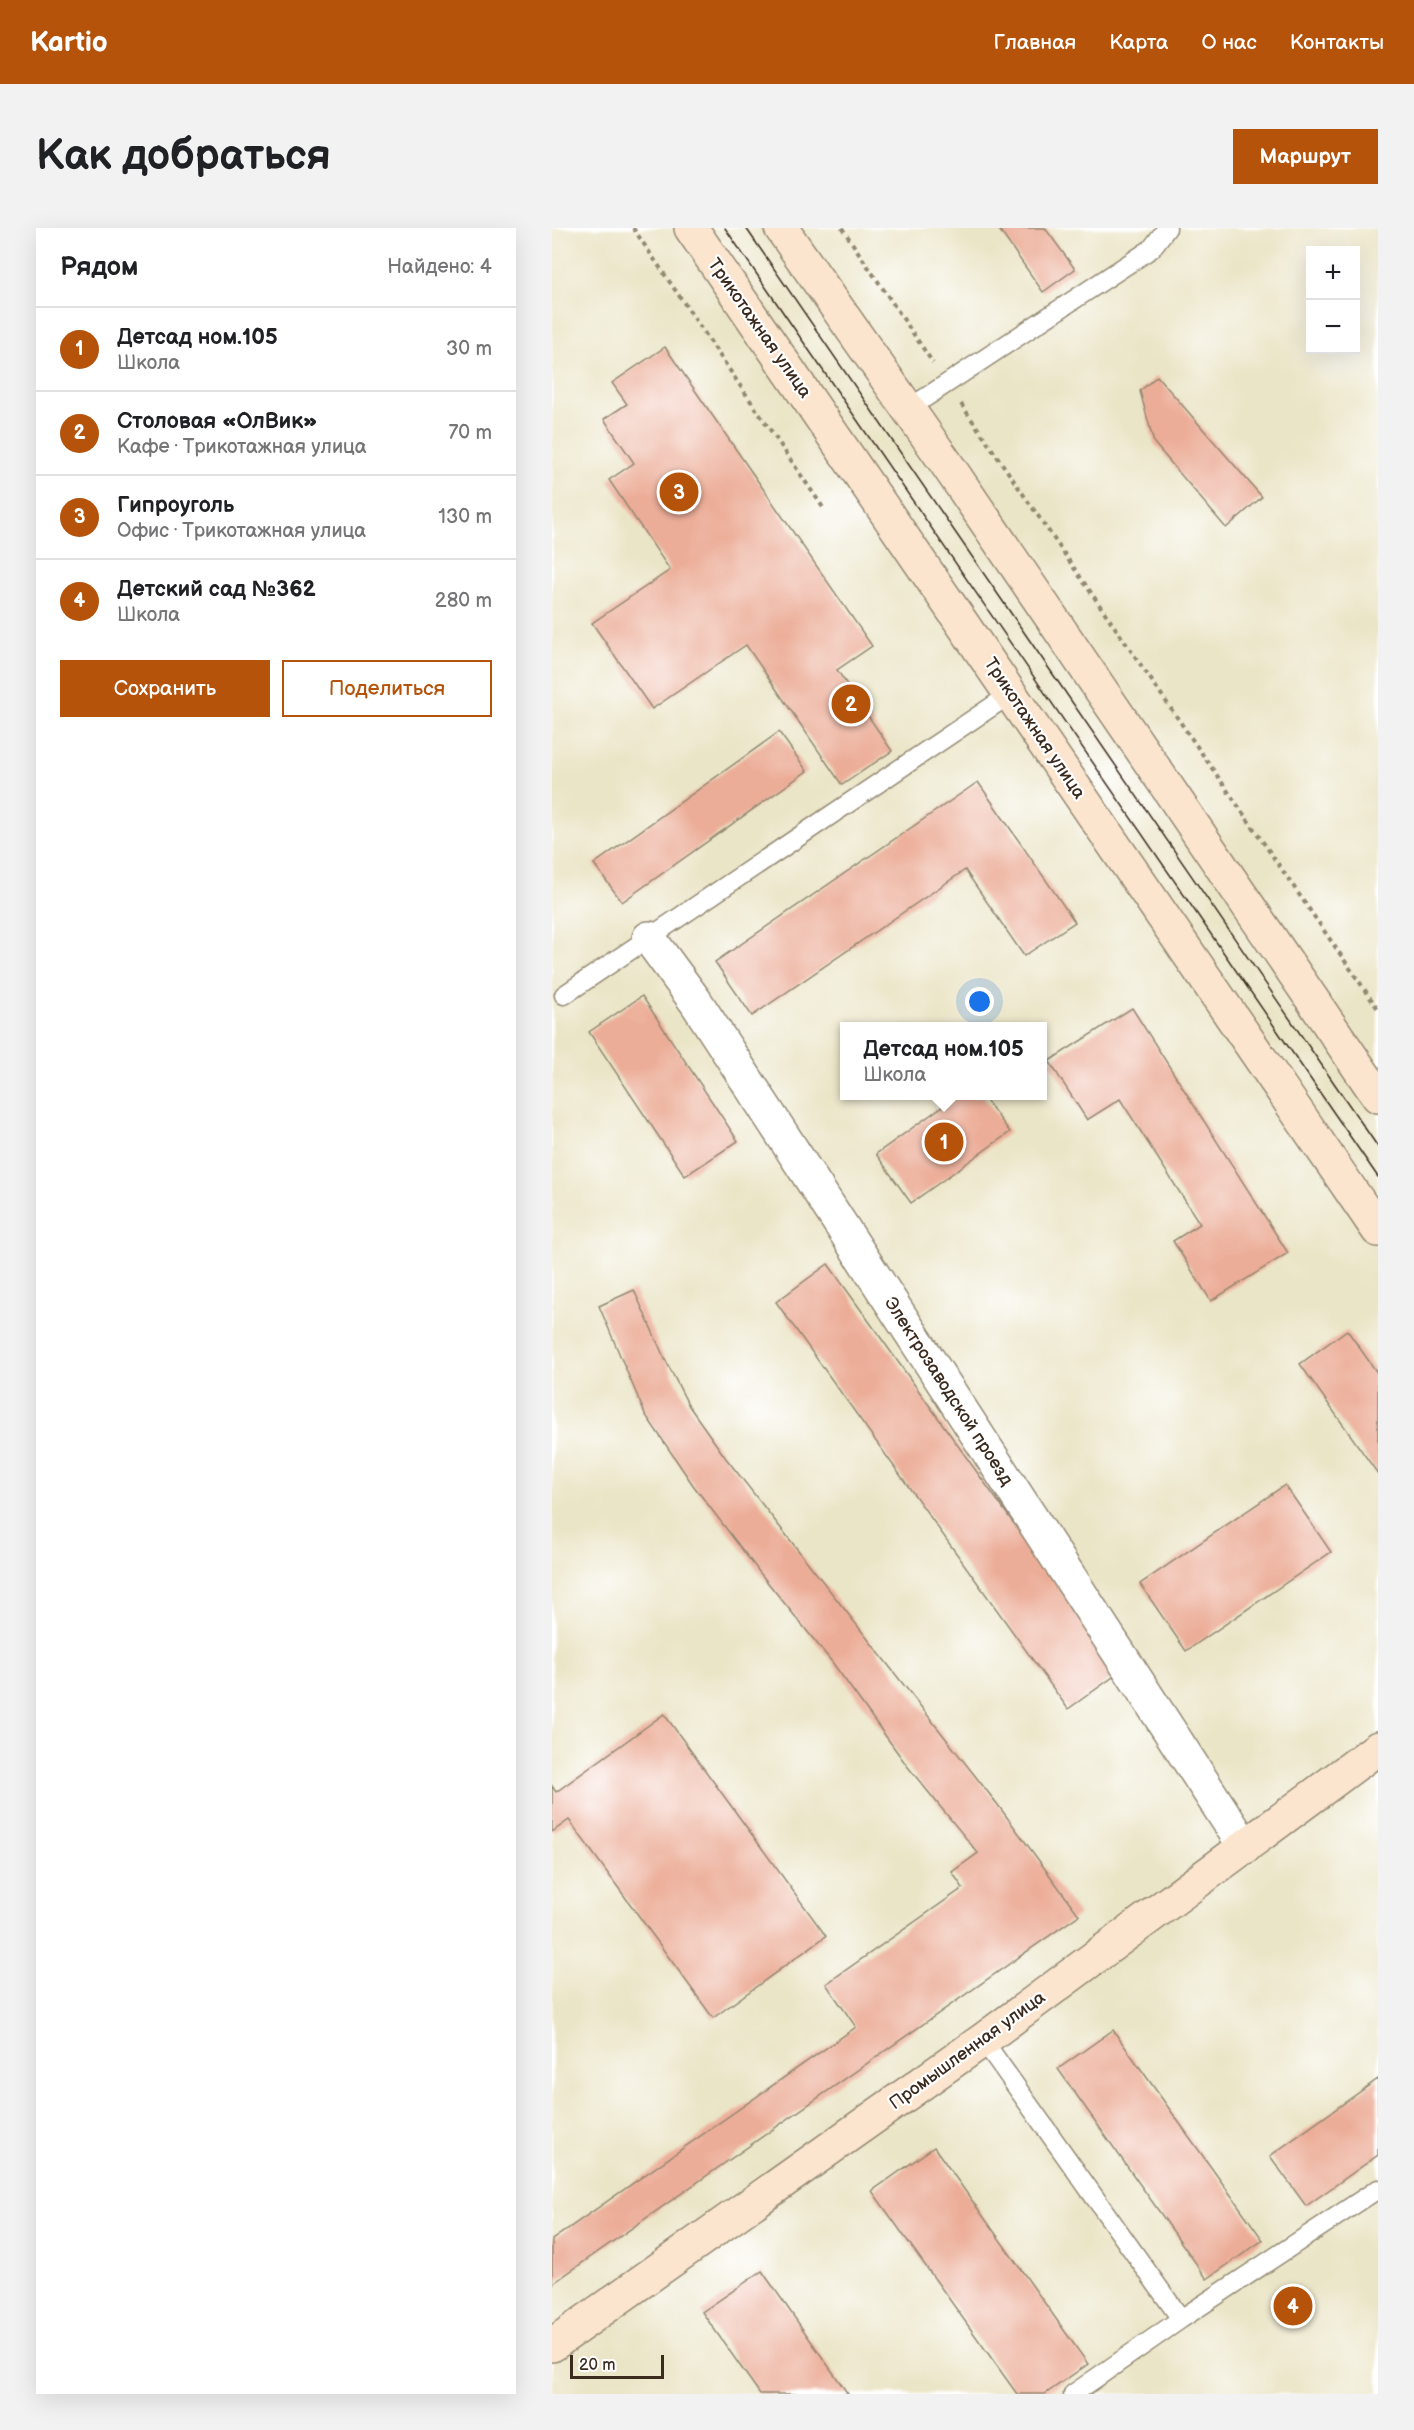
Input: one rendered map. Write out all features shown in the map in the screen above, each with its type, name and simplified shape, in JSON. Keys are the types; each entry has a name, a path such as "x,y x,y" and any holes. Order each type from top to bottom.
{"main road":[{"name":"Трикотажная улица","path":"691,228 1012,693 1378,1230"},
{"path":"781,228 908,409 1378,1096"},
{"name":"Промышленная улица","path":"552,2345 983,2040 1378,1748"}],"street":[{"name":"Электрозаводской проезд","path":"649,938 703,1012 1245,1847"}],"lane":[{"path":"908,409 1151,249 1167,228"},
{"path":"564,995 1012,693"},
{"path":"983,2040 1181,2319"},
{"path":"1073,2394 1181,2319 1378,2189"}],"path":[{"path":"633,228 824,509"},
{"path":"842,228 1378,1009"}],"building":[{"path":"998,228 1045,228 1075,269 1043,292"},
{"path":"665,347 872,646 837,670 892,751 842,785 746,645 652,709 592,623 670,570 609,480 634,463 604,419 627,404 612,383"},
{"path":"1157,376 1262,497 1226,528 1154,443 1140,391"},
{"path":"779,732 807,771 622,902 594,864"},
{"path":"978,782 1075,922 1024,956 965,870 752,1016 715,962"},
{"path":"642,996 738,1141 685,1176 589,1032"},
{"path":"1132,1008 1288,1253 1211,1301 1173,1241 1200,1224 1120,1099 1087,1120 1049,1061"},
{"path":"951,1100 986,1100 1010,1132 911,1203 876,1154"},
{"path":"828,1264 1120,1672 1068,1709 776,1302"},
{"path":"634,1290 689,1406 725,1457 998,1805 1079,1915 552,2284 552,2240 856,2027 826,1984 963,1888 952,1872 978,1853 908,1767 832,1662 693,1485 645,1414 599,1306"},
{"path":"1347,1330 1378,1374 1378,1474 1300,1364"},
{"path":"1285,1485 1331,1552 1186,1651 1140,1584"},
{"path":"664,1714 826,1936 713,2018 569,1820 552,1832 552,1786 556,1792"},
{"path":"1113,2030 1263,2240 1207,2279 1058,2069"},
{"path":"1378,2079 1378,2155 1306,2206 1270,2156"},
{"path":"934,2147 1088,2364 1045,2394 1017,2394 872,2191"},
{"path":"762,2271 848,2394 760,2394 702,2312"}],"tram line":[{"path":"725,228 1378,1177"},
{"path":"746,228 1378,1147"}],"place":[{"name":"Гипроуголь","path":"679,492"},
{"name":"Столовая «ОлВик»","path":"851,704"},
{"name":"Детсад ном.105","path":"944,1142"},
{"name":"Детский сад №362","path":"1293,2306"}]}
